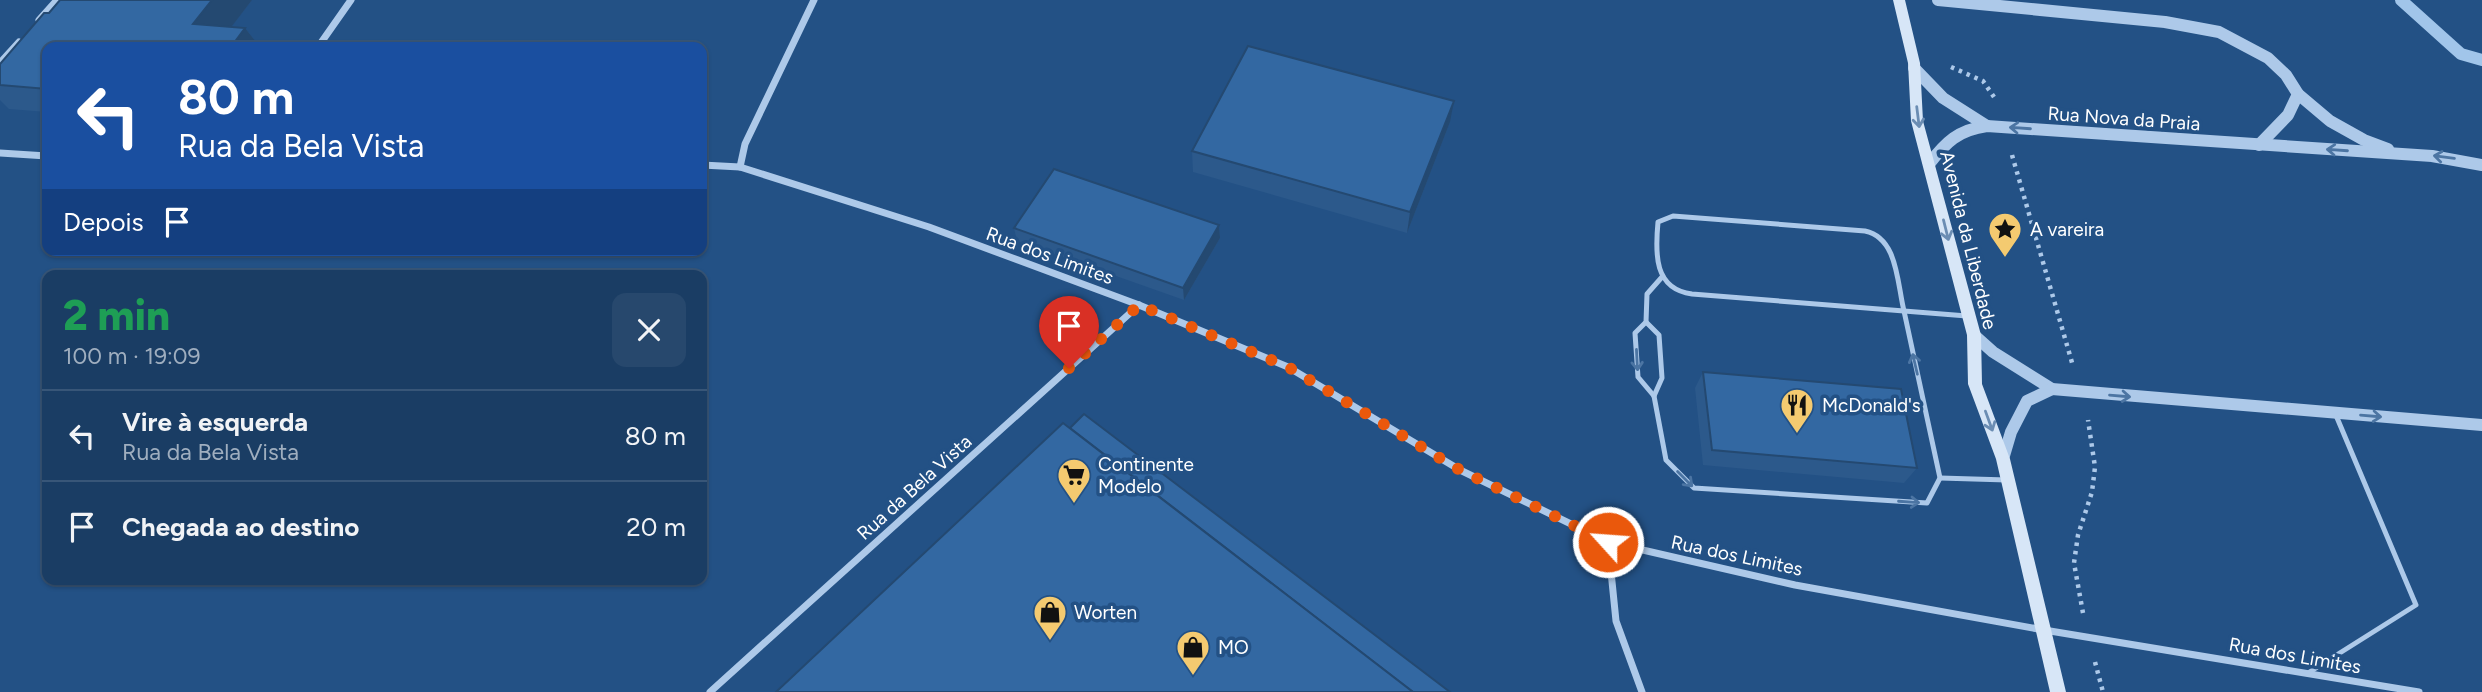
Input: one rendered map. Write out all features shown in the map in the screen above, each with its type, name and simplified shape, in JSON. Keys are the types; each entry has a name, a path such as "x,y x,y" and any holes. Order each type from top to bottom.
{"main road":[{"name":"Avenida da Liberdade","path":"1899,0 1914,66 1917,121 1974,335 1975,384 2003,459 2058,692"}],"street":[{"path":"33,27 57,0"},
{"path":"322,42 351,0"},
{"path":"740,167 745,145 814,0"},
{"name":"Rua Nova da Praia","path":"1937,0 2165,22 2219,32 2268,58 2286,75 2298,94 2346,132 2405,154"},
{"path":"0,63 24,36"},
{"name":"Rua Nova da Praia","path":"1914,66 1943,98 1987,126"},
{"path":"2259,145 2288,115 2298,94"},
{"name":"Rua Nova da Praia","path":"1929,164 1951,136 1965,128 1987,126 2405,154 2461,159 2482,165"},
{"path":"0,153 42,156"},
{"name":"Rua dos Limites","path":"707,165 740,167 929,227 1139,305 1288,367 1460,470 1608,542 1746,575 2044,630 2419,692"},
{"name":"Rua da Bela Vista","path":"710,692 1139,305"},
{"path":"1974,335 2004,359 2052,389 2482,425"},
{"path":"2003,459 2011,432 2026,401 2052,389"},
{"path":"1608,542 1616,621 1642,692"}],"lane":[{"path":"1662,277 1647,294 1646,322 1635,333 1638,377 1654,396 1666,460 1694,488 1927,503 1940,478 1903,310 1887,241 1874,232 1865,231 1672,216 1662,218 1656,231 1662,277 1671,289 1692,295 1903,310 1968,316"},
{"path":"1646,322 1659,335 1662,378 1654,396"},
{"path":"2308,673 2416,605 2336,413"},
{"path":"1940,478 2007,480"}],"path":[{"path":"1914,66 1952,67 1983,81 1995,99 2081,393"},
{"path":"2088,637 2077,581 2075,548 2087,514 2094,480 2093,445 2088,417 2101,418"}],"building":[{"path":"60,0 212,0 193,24 245,28 235,42 42,42 42,89 0,85 0,64 44,13 49,13"},
{"path":"1248,46 1454,101 1410,212 1192,151"},
{"path":"1054,169 1219,225 1183,288 1014,228"},
{"name":"McDonald's","path":"1703,372 1901,389 1917,468 1712,450"},
{"path":"1084,414 1450,692 1413,692 1070,428"},
{"name":"Continente Modelo","path":"1063,423 1413,692 776,692"}],"waterway":[{"path":"2401,0 2461,54 2482,60"}],"place":[{"name":"A vareira","path":"2005,259"},
{"name":"McDonald's","path":"1797,435"},
{"name":"Continente Modelo","path":"1074,505"},
{"name":"Worten","path":"1050,642"},
{"name":"MO","path":"1193,677"}],"route":[{"path":"1069,368 1139,305 1288,367 1460,470 1608,542"}]}
